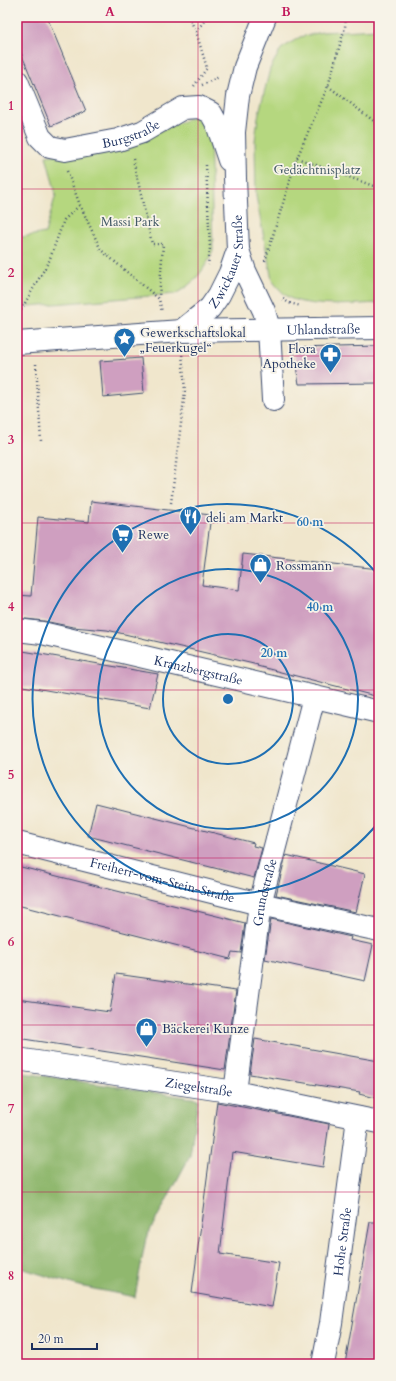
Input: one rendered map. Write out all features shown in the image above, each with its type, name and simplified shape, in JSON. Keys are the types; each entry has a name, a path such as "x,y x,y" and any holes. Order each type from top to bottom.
{"street":[{"name":"Zwickauer Straße","path":"181,331 210,308 219,295 230,273 238,250 234,132 238,96 245,67 265,17"},
{"path":"17,81 40,137 50,147 57,148"},
{"name":"Burgstraße","path":"57,148 65,150 118,140 142,132 183,108 199,107 211,113 217,124 235,178"},
{"name":"Uhlandstraße","path":"238,250 245,271 264,312 269,329 273,400"},
{"name":"Uhlandstraße","path":"181,331 379,328"},
{"path":"26,342 181,331"},
{"name":"Kranzbergstraße","path":"17,630 42,633 379,712"},
{"name":"Grundstraße","path":"235,1092 260,904 314,697"},
{"name":"Freiherr-vom-Stein-Straße","path":"17,843 260,904 379,930"},
{"name":"Ziegelstraße","path":"17,1059 235,1092 379,1122"},
{"name":"Hohe Straße","path":"323,1364 331,1323 358,1118"}],"path":[{"path":"189,17 196,32"},
{"path":"264,265 297,158 328,86 345,27 346,17"},
{"path":"191,91 225,74"},
{"path":"328,86 379,125"},
{"path":"128,137 152,244 163,244 159,299 162,313"},
{"path":"57,148 80,205 101,250 159,299"},
{"path":"297,158 379,188"},
{"path":"206,159 210,248 208,266"},
{"path":"17,317 49,261 64,220 80,205"},
{"path":"279,296 289,303 308,306"},
{"path":"154,313 162,313 168,310"},
{"path":"171,503 185,392 181,331"},
{"path":"26,342 41,441"}],"green space":[{"name":"Gedächtnisplatz","path":"379,29 379,303 335,305 301,302 287,296 272,280 256,196 255,141 258,117 270,69 281,49 300,37 322,32"},
{"name":"Massi Park","path":"198,115 210,129 213,250 198,276 175,294 17,307 17,238 45,233 56,194 46,156 130,143"},
{"path":"17,1072 198,1099 190,1156 146,1238 135,1297 79,1286 17,1267"}],"building":[{"path":"17,17 47,17 86,111 51,126 17,43"},
{"path":"379,346 379,383 299,384 293,348"},
{"path":"141,358 144,393 103,397 100,361"},
{"path":"91,501 211,515 202,585 239,590 243,554 379,569 379,697 257,666 258,665 107,630 73,627 44,621 17,618 17,595 31,596 38,517 89,522"},
{"path":"17,650 158,674 150,708 17,685"},
{"path":"96,803 254,843 253,846 262,848 254,878 88,836"},
{"path":"286,855 365,874 356,912 276,895"},
{"path":"17,866 245,923 241,953 232,952 230,959 17,905"},
{"path":"271,919 351,937 350,940 373,945 365,981 265,959"},
{"path":"116,974 236,991 225,1070 17,1038 17,999 110,1012"},
{"path":"255,1039 379,1061 379,1099 359,1094 360,1092 250,1074"},
{"path":"217,1102 329,1124 323,1167 232,1152 220,1254 279,1263 272,1307 192,1293"},
{"path":"370,1222 379,1222 379,1364 345,1364"}],"place":[{"name":"Gewerkschaftslokal „Feuerkugel“","path":"125,358"},
{"name":"Flora Apotheke","path":"331,374"},
{"name":"deli am Markt","path":"191,536"},
{"name":"Rewe","path":"122,554"},
{"name":"Rossmann","path":"260,584"},
{"name":"Bäckerei Kunze","path":"146,1048"}]}
